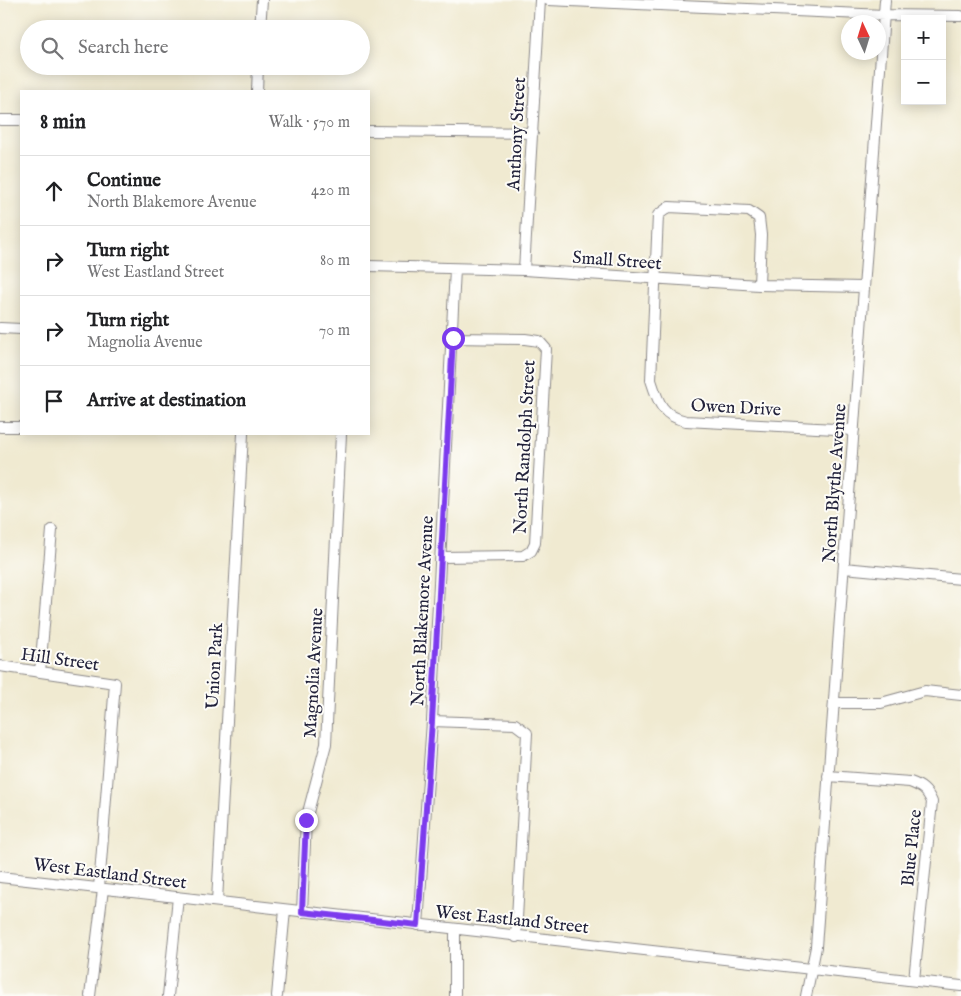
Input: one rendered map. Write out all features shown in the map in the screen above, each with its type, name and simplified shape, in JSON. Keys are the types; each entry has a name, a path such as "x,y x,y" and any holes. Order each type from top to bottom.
{"street":[{"path":"261,20 262,0"},
{"name":"Anthony Street","path":"524,270 540,0"},
{"path":"548,0 884,15"},
{"name":"North Blythe Avenue","path":"884,15 885,0"},
{"path":"886,15 961,16"},
{"name":"North Blythe Avenue","path":"806,996 812,968 834,703 881,60"},
{"path":"257,90 258,75"},
{"path":"0,120 20,120"},
{"path":"370,131 533,133"},
{"path":"654,279 658,215 669,207 679,207 748,211 759,218 761,235 759,285"},
{"name":"Small Street","path":"370,266 524,270 759,285 863,288"},
{"name":"North Blakemore Avenue","path":"418,925 432,721 453,338 455,269"},
{"name":"Owen Drive","path":"654,279 651,380 660,403 672,418 686,422 854,430"},
{"path":"0,328 20,329"},
{"name":"North Randolph Street","path":"441,557 523,556 531,551 535,543 546,349 539,341 525,339 453,338"},
{"path":"0,427 20,427"},
{"name":"Union Park","path":"217,901 243,435"},
{"name":"Magnolia Avenue","path":"302,912 306,820 326,744 341,435"},
{"path":"40,672 52,530"},
{"path":"844,568 961,579"},
{"name":"Hill Street","path":"0,666 115,683 101,888"},
{"path":"834,703 881,703 925,691 961,695"},
{"path":"432,721 515,724 527,733 516,937"},
{"name":"Blue Place","path":"828,776 910,782 921,786 932,802 914,980"},
{"name":"West Eastland Street","path":"0,876 516,937 812,968 961,986"},
{"path":"90,996 101,888"},
{"path":"168,996 178,897"},
{"path":"277,996 285,910"},
{"path":"454,996 455,929"}],"route":[{"path":"306,820 302,912 418,925 432,721 453,338"}]}
